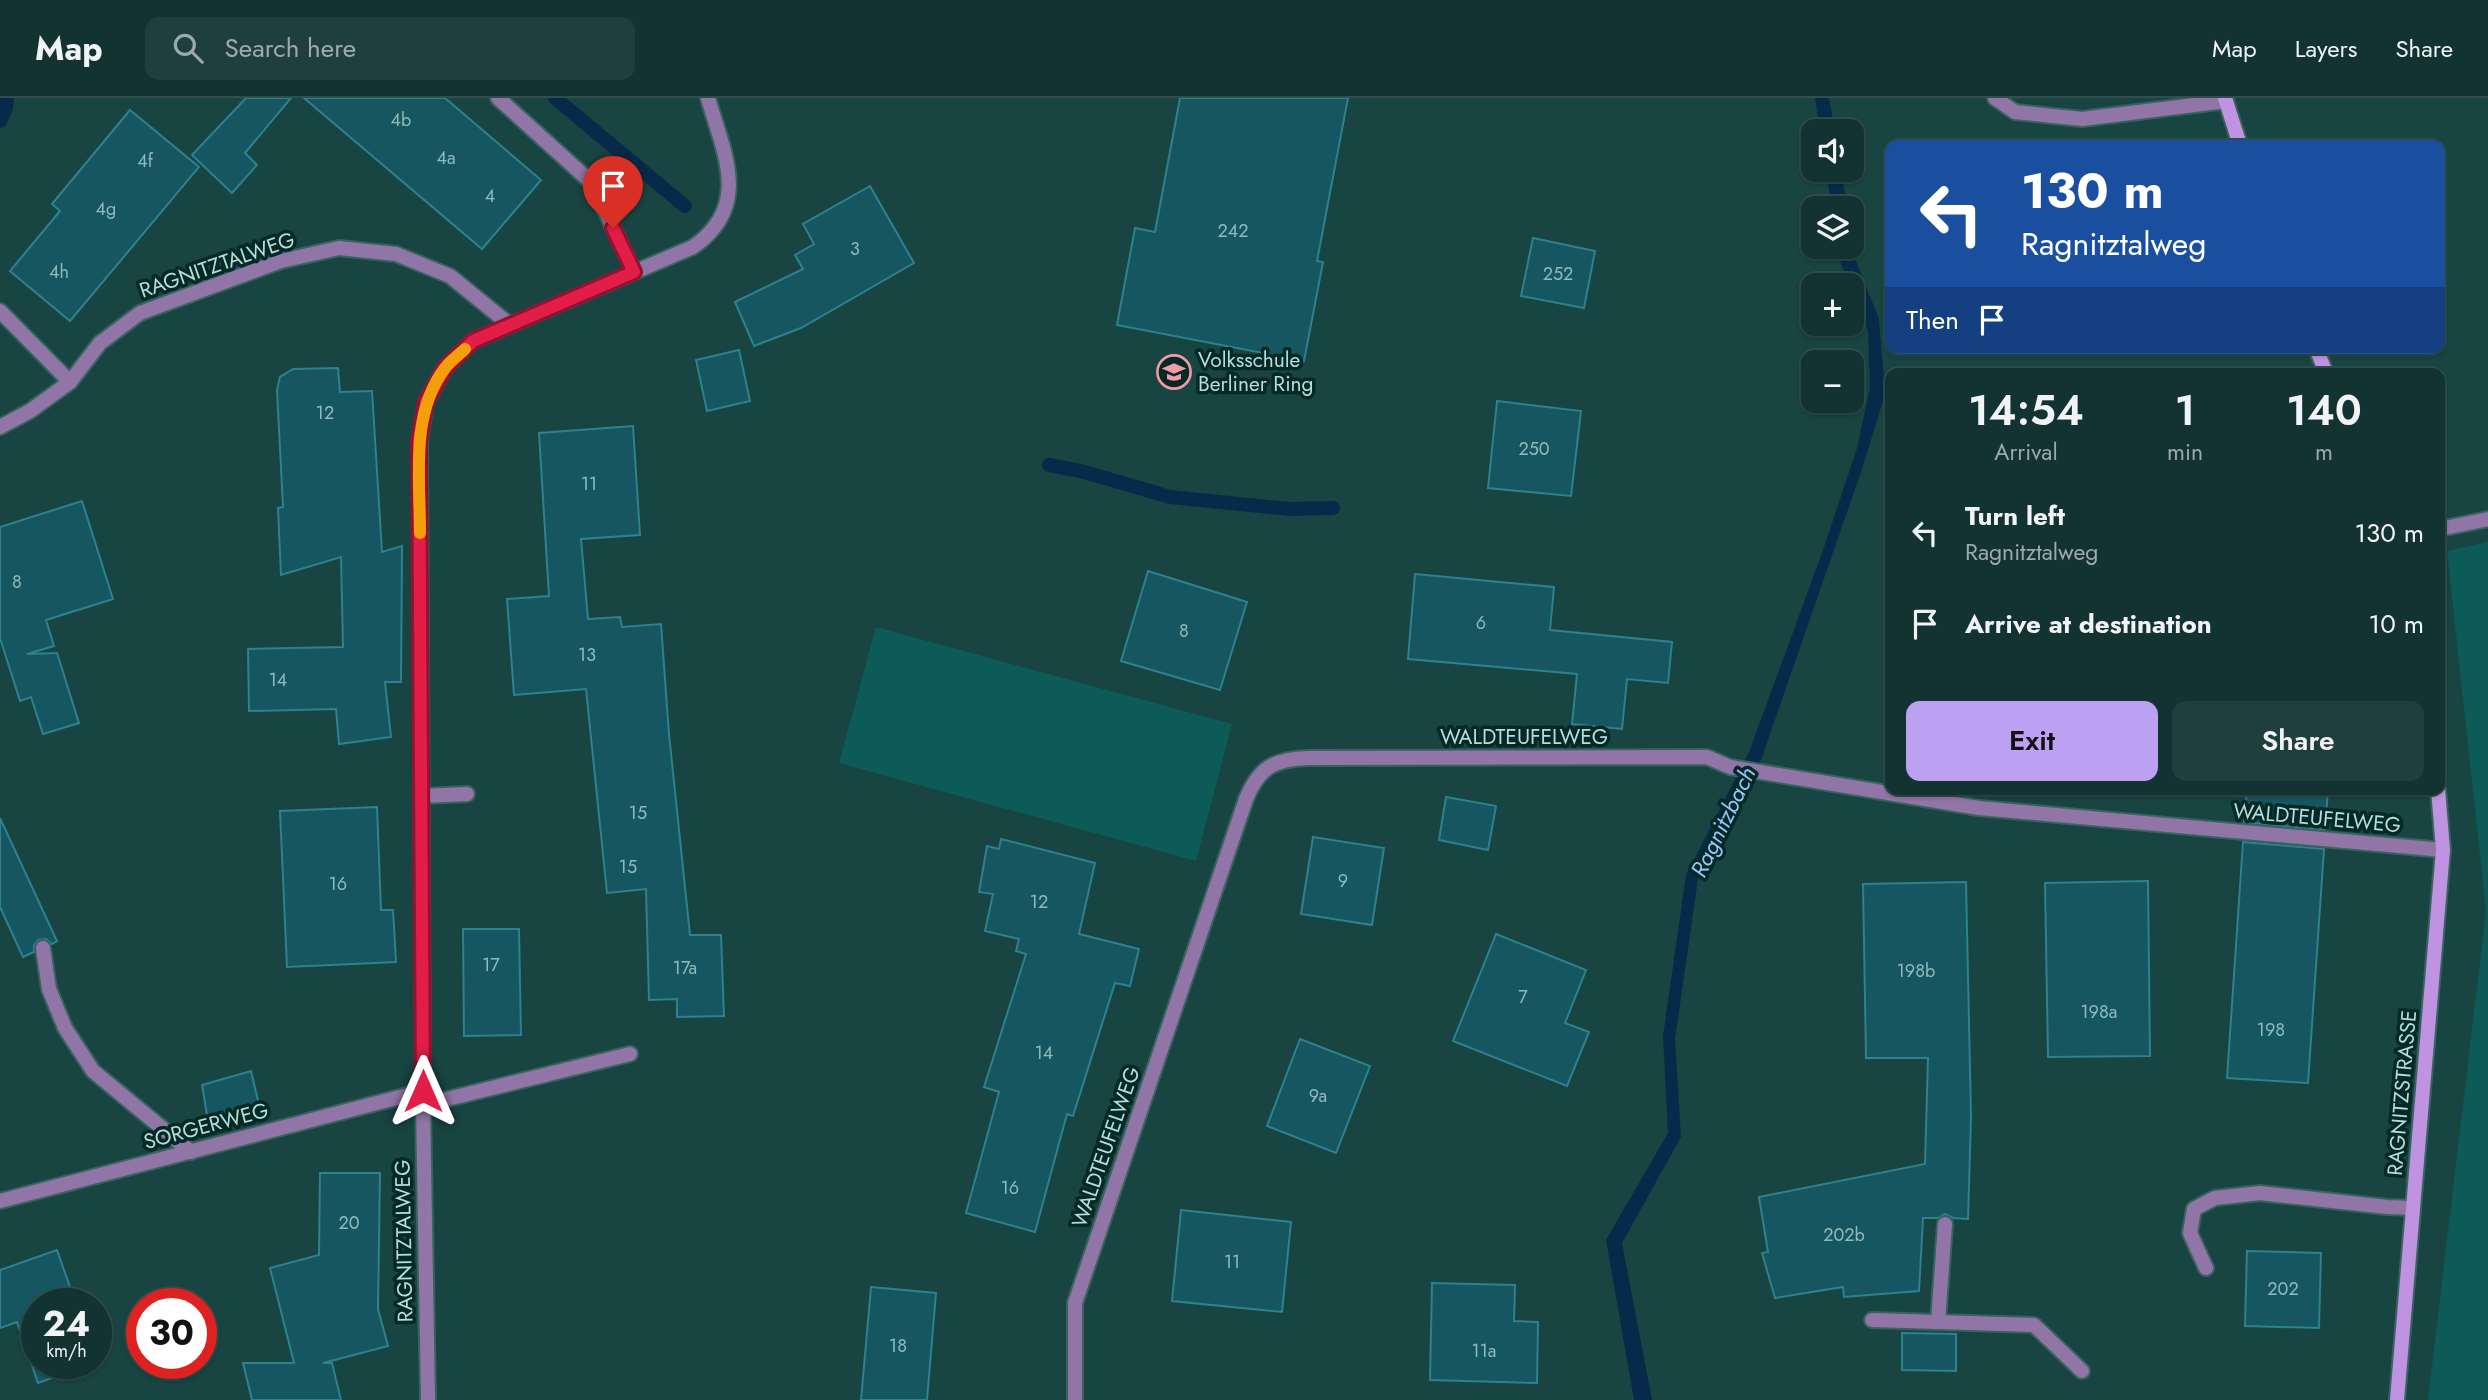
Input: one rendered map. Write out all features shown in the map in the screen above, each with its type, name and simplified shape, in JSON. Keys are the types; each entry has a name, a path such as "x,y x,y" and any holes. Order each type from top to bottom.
{"main road":[{"path":"2225,100 2238,140"},
{"name":"RAGNITZSTRASSE","path":"2397,1400 2443,850 2438,795"}],"street":[{"path":"498,98 592,183 634,272"},
{"name":"RAGNITZTALWEG","path":"428,1400 423,1098 419,441 426,402 445,368 473,341 693,247 709,236 721,220 730,191 726,161 708,98"},
{"path":"1995,98 2015,112 2082,119 2225,100"},
{"name":"RAGNITZTALWEG","path":"0,427 30,411 70,382 100,343 140,313 281,261 339,248 396,254 450,276 509,324"},
{"path":"0,311 70,382"},
{"path":"2445,528 2488,519"},
{"name":"WALDTEUFELWEG","path":"1075,1400 1075,1303 1252,784 1276,761 1308,758 1707,757 1730,767 1885,792"},
{"path":"421,796 467,794"},
{"name":"WALDTEUFELWEG","path":"1901,795 1979,808 2443,850"},
{"path":"43,948 49,989 65,1028 93,1071 191,1152"},
{"name":"SORGERWEG","path":"0,1201 191,1152 423,1098 630,1054"},
{"path":"2206,1268 2190,1233 2194,1209 2214,1198 2260,1193 2386,1208 2413,1208"},
{"path":"1938,1322 1945,1224"},
{"path":"1872,1320 2034,1325 2082,1371"}],"shaded area":[{"path":"2488,542 2488,1400 2428,1400 2486,911 2447,551"},
{"path":"876,627 1232,724 1196,861 839,763"}],"water":[{"path":"1815,98 1829,98 1833,119 1818,119"},
{"path":"1828,182 1843,182 1845,196 1830,196"},
{"name":"Ragnitzbach","path":"1840,259 1855,259 1861,273 1845,273"},
{"name":"Ragnitzbach","path":"1864,282 1879,319 1885,394 1862,469 1761,760 1698,879 1675,1039 1681,1137 1622,1243 1652,1400 1634,1400 1606,1240 1668,1133 1663,1036 1686,875 1749,752 1822,553 1857,448 1870,388 1868,330 1864,320"}],"building":[{"path":"246,98 291,98 245,153 257,165 232,193 192,155"},
{"path":"304,98 445,98 541,180 482,249"},
{"path":"1180,98 1348,98 1317,261 1323,262 1304,361 1117,325 1135,228 1155,232"},
{"path":"130,110 199,167 70,321 10,271 60,211 52,204"},
{"path":"870,186 914,263 801,328 754,346 735,302 803,269 795,255 814,244 803,224"},
{"path":"1533,238 1595,251 1584,308 1521,296"},
{"path":"739,350 750,401 707,411 696,360"},
{"path":"338,368 340,392 372,391 382,552 402,546 401,682 385,682 391,737 339,744 336,709 249,711 248,649 343,647 341,557 281,575 278,508 283,507 277,390 280,377 293,369"},
{"path":"1497,401 1581,411 1571,496 1488,488"},
{"path":"633,426 640,535 581,539 588,619 620,617 622,627 661,624 669,734 690,935 721,935 724,1016 677,1017 677,999 649,1000 646,889 607,893 586,689 514,695 507,599 549,596 539,433"},
{"path":"82,501 113,599 46,620 54,646 27,654 57,653 79,723 43,734 31,697 20,701 0,638 0,527"},
{"path":"1148,571 1247,602 1220,690 1121,661"},
{"path":"1415,574 1554,587 1550,630 1672,642 1668,683 1627,679 1622,729 1572,724 1577,674 1408,659"},
{"path":"2246,795 2328,795 2325,830 2244,822"},
{"path":"1446,797 1496,806 1488,850 1439,840"},
{"path":"377,807 381,910 393,910 396,962 287,967 280,811"},
{"path":"0,818 57,941 52,944 46,939 38,940 34,945 34,952 23,957 0,907"},
{"path":"1313,837 1384,848 1372,925 1301,914"},
{"path":"1001,839 1095,863 1079,934 1139,949 1130,986 1115,983 1073,1116 1067,1114 1035,1232 966,1213 999,1092 984,1087 1026,954 1016,951 1019,939 985,931 993,894 979,892 987,846 999,849"},
{"path":"2243,842 2324,849 2308,1083 2227,1078"},
{"path":"2148,881 2150,1056 2048,1057 2045,883"},
{"path":"1966,882 1971,1117 1968,1219 1953,1218 1945,1214 1938,1218 1923,1218 1919,1291 1844,1297 1843,1287 1775,1298 1762,1253 1768,1252 1759,1197 1925,1164 1928,1058 1866,1058 1863,884"},
{"path":"463,929 519,929 521,1035 464,1036"},
{"path":"1496,934 1586,970 1565,1023 1589,1032 1567,1086 1453,1041"},
{"path":"1300,1039 1370,1066 1336,1153 1267,1126"},
{"path":"251,1071 260,1109 208,1121 202,1085"},
{"path":"320,1173 380,1173 378,1309 388,1346 323,1363 332,1363 341,1400 252,1400 243,1363 294,1363 270,1268 319,1255"},
{"path":"1181,1210 1291,1222 1282,1312 1172,1301"},
{"path":"57,1250 70,1288 21,1288 21,1334 17,1322 0,1328 0,1270"},
{"path":"2247,1251 2321,1253 2319,1328 2245,1326"},
{"path":"1432,1283 1515,1285 1514,1321 1538,1322 1537,1383 1430,1380"},
{"path":"871,1287 936,1293 927,1400 861,1400"},
{"path":"1902,1333 1956,1334 1956,1371 1902,1370"}],"waterway":[{"path":"0,121 7,98"},
{"path":"555,98 685,206"},
{"path":"1049,465 1081,471 1170,497 1289,509 1333,508"}],"slow traffic":[{"path":"420,533 419,441 426,402 445,368 465,349"}],"place":[{"name":"Volksschule Berliner Ring","path":"1174,372"}],"route":[{"path":"423,1091 419,441 426,402 445,368 473,341 634,272 613,228"}]}
